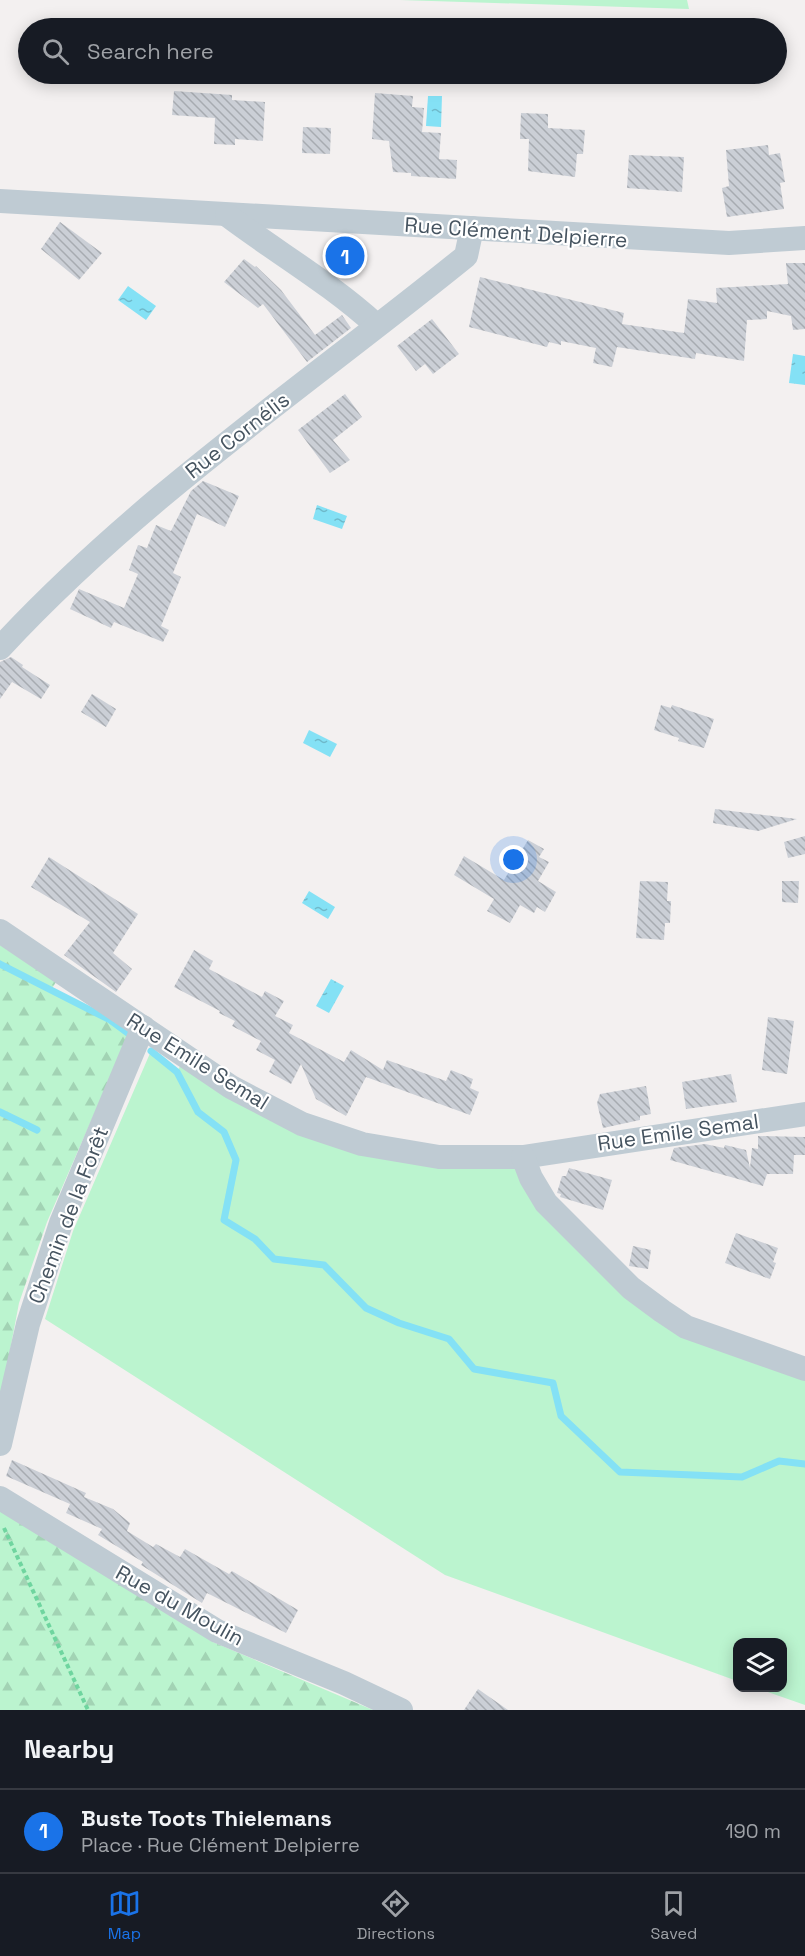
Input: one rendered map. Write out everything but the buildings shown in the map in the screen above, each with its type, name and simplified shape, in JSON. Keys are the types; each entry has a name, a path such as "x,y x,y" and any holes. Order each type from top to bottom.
{"street":[{"name":"Rue Clément Delpierre","path":"0,201 729,243 805,238"},
{"path":"227,215 270,247 324,282 376,325"},
{"name":"Rue Cornélis","path":"0,648 54,589 135,517 466,256 472,228"},
{"name":"Rue Emile Semal","path":"0,931 231,1087 302,1124 362,1144 438,1157 523,1157 805,1114"},
{"name":"Chemin de la Forêt","path":"0,1444 28,1324 61,1223 143,1027"},
{"path":"523,1157 531,1178 546,1203 631,1288 686,1326 805,1369"},
{"name":"Rue du Moulin","path":"0,1498 217,1631 344,1683 401,1710"}],"path":[{"path":"0,1518 88,1710"}],"green space":[{"path":"400,0 687,0 689,9"},
{"path":"0,945 56,982 51,990 110,1020 129,1034 47,1222 19,1303 0,1403"},
{"path":"151,1051 177,1071 181,1065 299,1133 516,1167 625,1295 805,1379 805,1705 768,1692 787,1692 787,1638 733,1638 733,1680 445,1575 45,1319 73,1231"},
{"path":"0,1505 213,1642 373,1710 0,1710"}],"water":[{"path":"428,96 442,96 441,127 426,126"},
{"path":"128,286 156,306 146,320 118,300"},
{"path":"793,354 805,356 805,385 789,383"},
{"path":"317,505 347,516 342,529 313,519"},
{"path":"309,730 337,744 330,757 303,743"},
{"path":"309,891 335,907 328,919 302,903"},
{"path":"331,979 344,986 329,1013 316,1006"}],"waterway":[{"path":"0,964 110,1020 129,1034"},
{"path":"151,1051 177,1072 198,1112 224,1132 236,1160 224,1220 255,1239 274,1259 324,1265 366,1308 399,1323 449,1339 474,1369 553,1383 561,1416 620,1472 742,1477 779,1461 805,1464"},
{"path":"0,1112 37,1130"}],"place":[{"name":"Buste Toots Thielemans","path":"345,256"}]}
